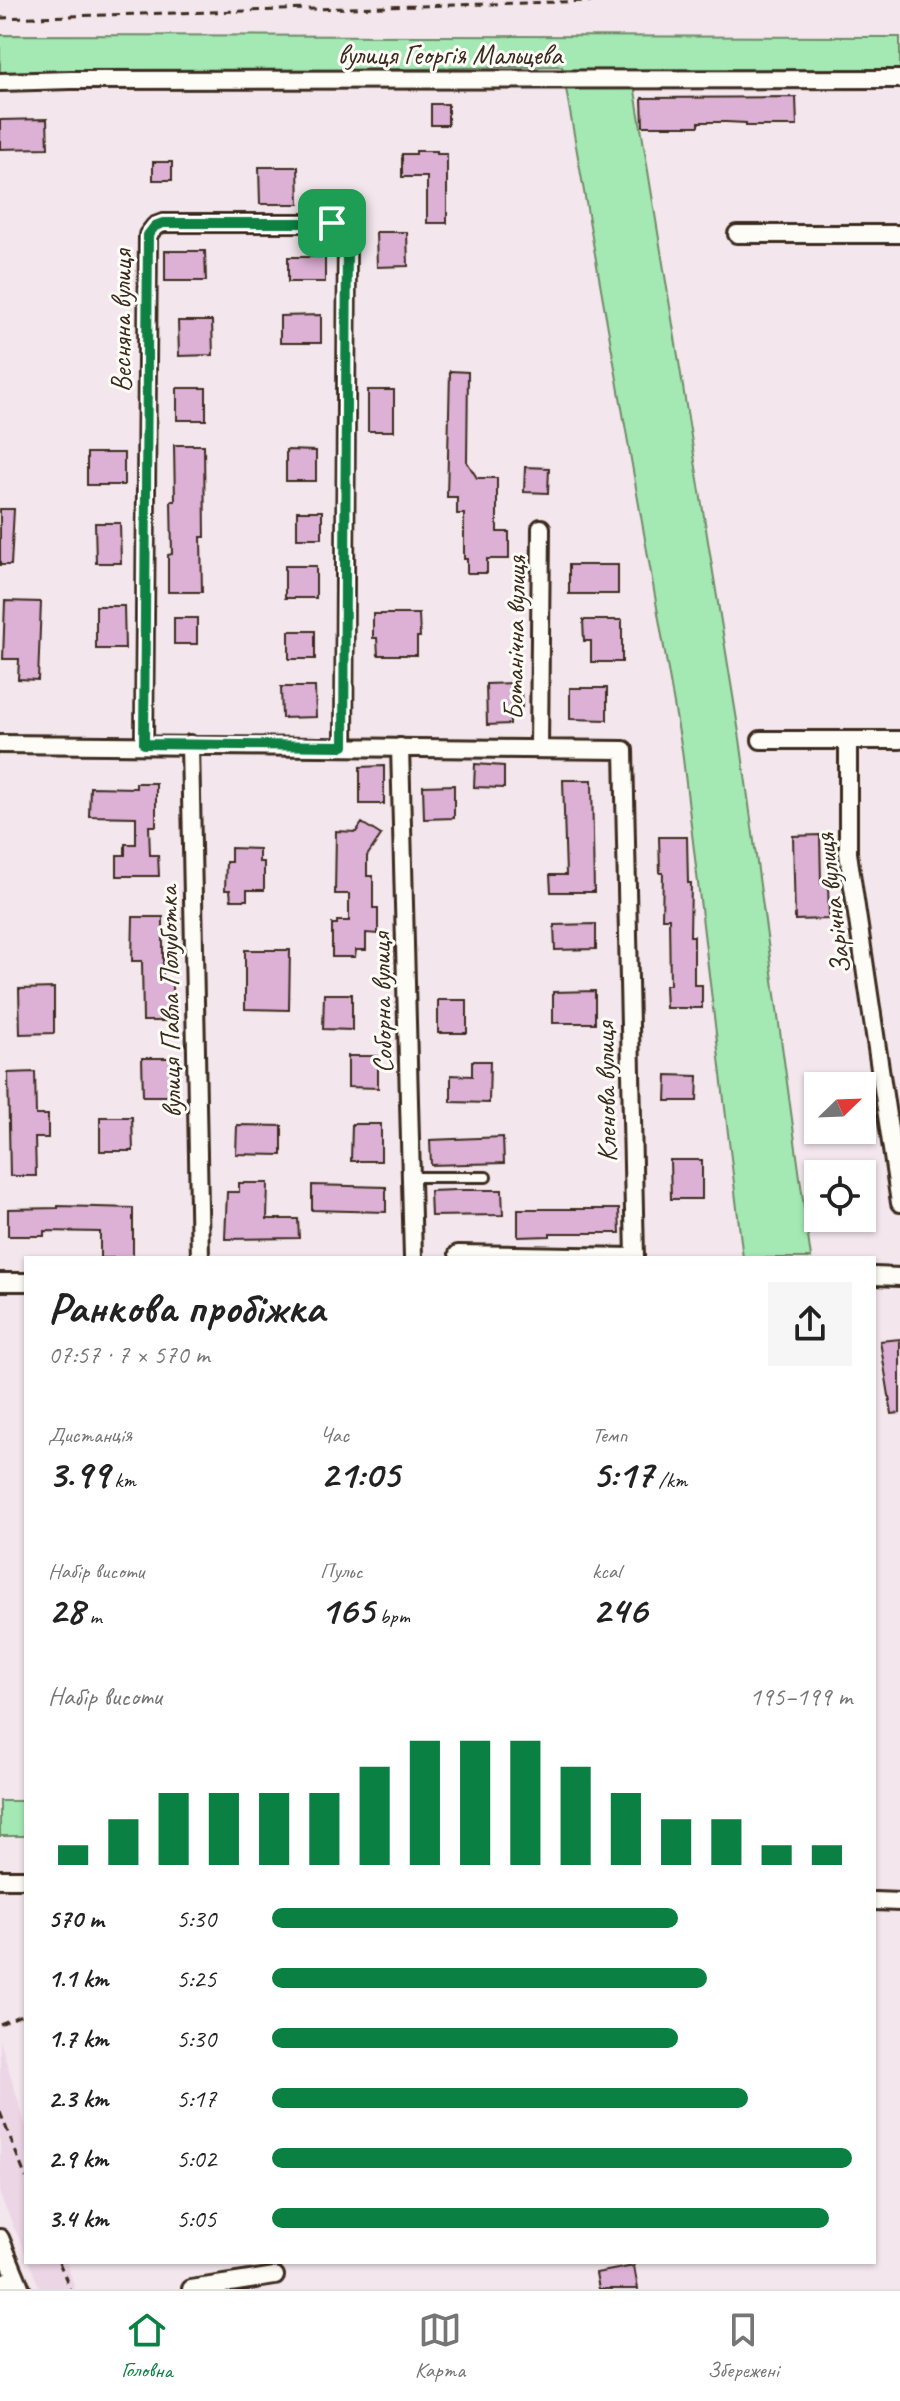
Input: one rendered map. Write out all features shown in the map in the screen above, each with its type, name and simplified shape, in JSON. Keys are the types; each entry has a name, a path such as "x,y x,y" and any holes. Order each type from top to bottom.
{"street":[{"name":"вулиця Георгія Мальцева","path":"0,82 900,79"},
{"name":"Весняна вулиця","path":"144,744 148,235 155,226 163,223 332,223 342,226 347,236 344,746"},
{"path":"737,234 900,234"},
{"name":"Ботанічна вулиця","path":"539,748 541,528"},
{"path":"761,740 900,740"},
{"name":"Зарічна вулиця","path":"848,740 848,853 900,1203"},
{"path":"0,744 539,748"},
{"name":"вулиця Павла Полуботка","path":"190,744 200,1256"},
{"name":"Соборна вулиця","path":"400,747 413,1256"},
{"name":"Кленова вулиця","path":"539,748 624,750 635,1256"},
{"name":"Кленова вулиця","path":"458,1254 576,1256"},
{"path":"876,1276 900,1277"},
{"path":"0,1282 24,1282"},
{"path":"0,1879 24,1879"},
{"path":"876,1901 900,1902"},
{"path":"0,2238 19,2283 0,2284"},
{"path":"191,2289 275,2276"}],"lane":[{"path":"411,1177 486,1177"}],"path":[{"path":"0,18 628,0"},
{"path":"0,2024 24,2014"},
{"path":"0,2112 24,2173"},
{"path":"60,2264 70,2289"}],"shaded area":[{"path":"0,2041 24,2119 24,2250 0,2195"},
{"path":"30,2264 68,2264 75,2289 40,2289"}],"green space":[{"path":"0,35 900,37 900,70 632,72 740,739 804,1207 804,1232 807,1232 811,1256 743,1256 682,750 562,66 0,77"},
{"path":"0,1801 24,1801 24,1836 0,1836"}],"building":[{"path":"796,97 797,126 699,122 699,126 643,126 642,98"},
{"path":"431,104 448,104 448,125 431,125"},
{"path":"47,119 48,148 0,149 0,120"},
{"path":"416,151 447,154 447,223 427,223 427,177 402,177 402,154 416,154"},
{"path":"153,162 172,162 172,180 153,180"},
{"path":"259,167 298,167 299,204 260,204"},
{"path":"376,232 407,232 408,266 377,267"},
{"path":"165,251 205,251 206,281 165,281"},
{"path":"288,257 325,257 325,282 288,282"},
{"path":"321,315 321,343 280,343 280,316"},
{"path":"178,321 212,321 213,355 179,356"},
{"path":"450,371 468,372 467,462 477,478 497,478 497,532 509,532 509,559 487,559 487,573 467,573 464,514 457,514 457,497 447,497"},
{"path":"177,388 206,388 206,420 177,420"},
{"path":"368,390 394,390 394,431 368,431"},
{"path":"174,445 204,445 202,592 168,592 168,555 172,554 171,501 175,501"},
{"path":"286,450 316,451 316,481 286,481"},
{"path":"87,453 124,453 124,485 87,485"},
{"path":"525,467 549,468 548,493 524,492"},
{"path":"0,509 14,509 11,565 0,565"},
{"path":"297,511 322,511 322,538 297,538"},
{"path":"95,523 120,523 121,563 96,563"},
{"path":"569,565 618,565 618,594 569,594"},
{"path":"285,566 316,566 316,598 285,598"},
{"path":"5,601 41,602 38,680 18,679 19,659 3,659"},
{"path":"96,606 124,606 125,649 96,649"},
{"path":"373,614 419,614 417,655 378,655 377,638 373,638"},
{"path":"174,618 197,618 197,644 174,644"},
{"path":"583,620 622,620 622,662 591,662 591,641 584,641"},
{"path":"289,631 315,631 315,659 289,659"},
{"path":"515,683 515,692 521,692 522,707 510,708 510,724 487,725 486,684"},
{"path":"281,687 315,687 316,717 282,718"},
{"path":"570,688 607,688 607,720 570,719"},
{"path":"475,764 504,766 504,788 474,787"},
{"path":"384,766 384,804 360,804 360,767"},
{"path":"563,780 592,780 594,892 551,892 550,875 566,875"},
{"path":"136,783 156,783 156,826 149,826 150,855 158,855 159,876 117,876 117,855 125,855 125,844 136,844 136,817 89,816 90,787 136,788"},
{"path":"454,785 454,818 424,819 423,786"},
{"path":"362,823 381,835 367,856 367,876 373,876 373,908 378,908 378,934 366,933 366,950 356,950 355,957 332,957 332,924 349,921 349,894 335,894 336,831 356,832"},
{"path":"820,835 821,883 828,883 829,919 795,920 793,836"},
{"path":"659,837 687,837 694,985 702,985 702,1008 666,1008 665,985 670,985 669,918 662,918 663,873 660,873"},
{"path":"231,848 259,849 259,862 264,862 264,890 247,890 247,900 231,900 230,890 225,890 226,862 231,862"},
{"path":"133,917 163,917 163,980 172,980 172,1021 143,1021 142,961 132,961"},
{"path":"596,924 596,949 555,950 554,925"},
{"path":"245,950 290,950 289,1010 245,1009"},
{"path":"54,988 54,1033 20,1034 19,989"},
{"path":"595,991 595,1023 553,1023 553,992"},
{"path":"324,994 352,994 352,1030 323,1029"},
{"path":"438,1000 467,1000 467,1033 438,1033"},
{"path":"348,1056 378,1056 378,1088 348,1087"},
{"path":"142,1058 172,1058 172,1096 143,1096"},
{"path":"472,1061 490,1061 489,1103 451,1102 451,1075 472,1076"},
{"path":"35,1072 36,1115 48,1115 48,1138 35,1138 36,1176 10,1176 8,1073"},
{"path":"667,1075 698,1076 697,1101 666,1101"},
{"path":"100,1117 132,1117 133,1151 100,1151"},
{"path":"352,1124 381,1124 381,1161 351,1161"},
{"path":"237,1125 282,1126 282,1155 236,1154"},
{"path":"503,1137 504,1163 431,1165 430,1140"},
{"path":"670,1160 702,1160 702,1199 671,1199"},
{"path":"239,1183 268,1183 267,1219 298,1219 299,1238 225,1239 227,1192 239,1192"},
{"path":"312,1185 386,1187 386,1212 312,1210"},
{"path":"502,1190 503,1215 431,1216 430,1191"},
{"path":"133,1208 133,1256 100,1256 100,1232 44,1231 44,1236 8,1236 8,1209"},
{"path":"518,1209 619,1209 620,1233 550,1233 550,1236 518,1237"},
{"path":"900,1339 900,1413 892,1414 880,1341"},
{"path":"634,2266 638,2289 599,2289 596,2273"}],"route":[{"path":"163,223 332,223 342,226 347,236 344,746 144,744 148,235 155,226 163,223"}]}
